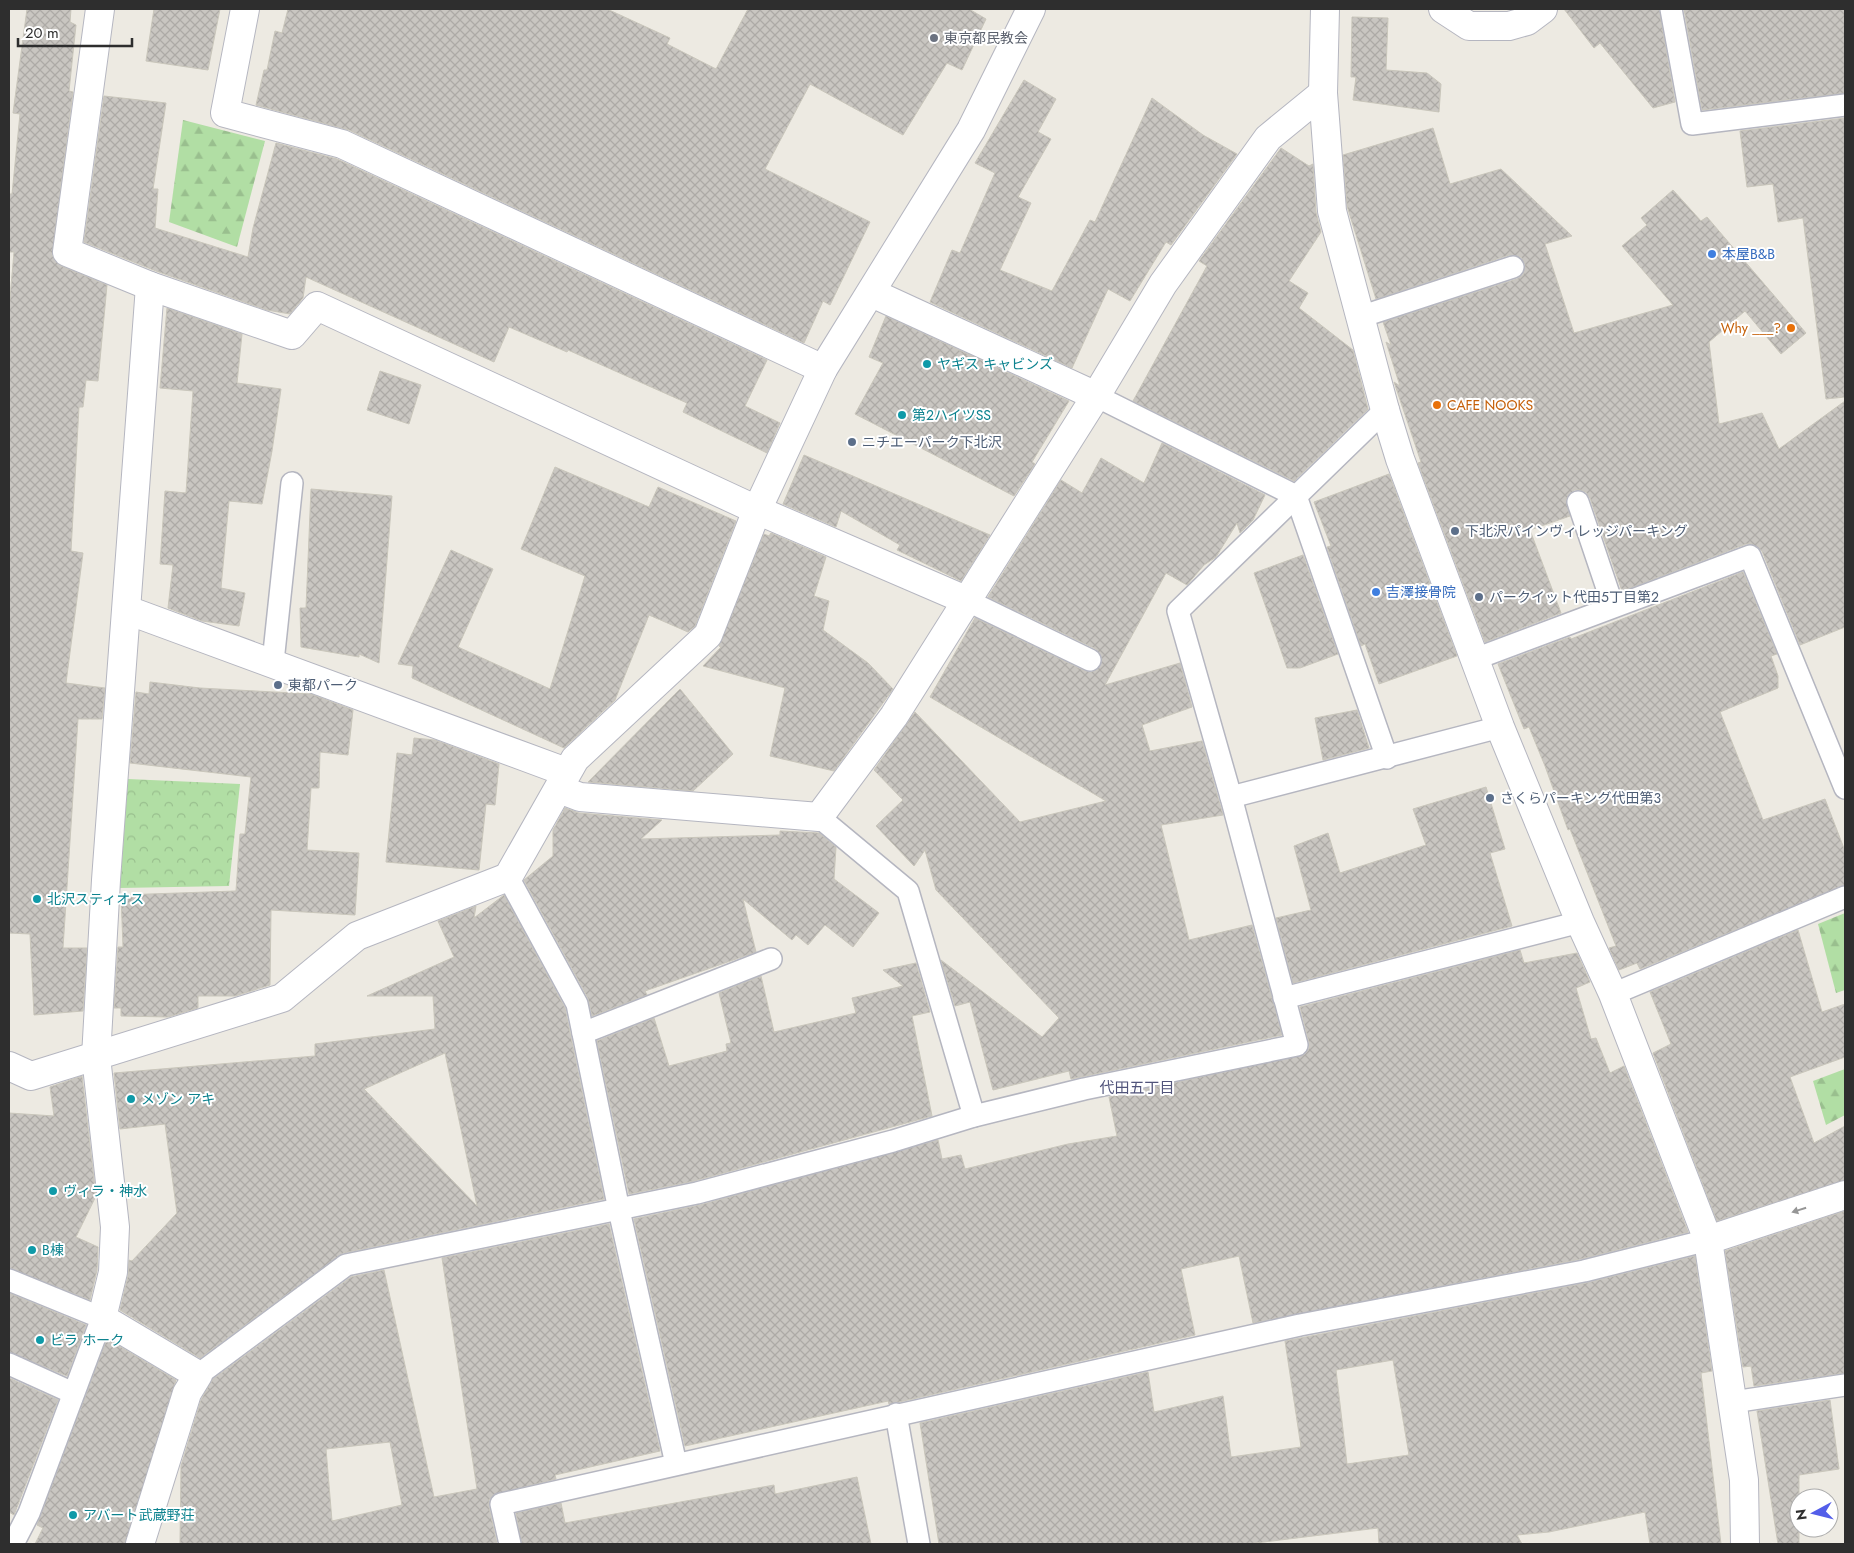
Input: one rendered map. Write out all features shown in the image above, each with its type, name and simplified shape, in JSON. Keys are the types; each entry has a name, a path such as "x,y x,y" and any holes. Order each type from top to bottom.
{"street":[{"path":"100,9 67,252 150,286 292,335 317,306 757,510 968,601"},
{"path":"245,9 225,113 342,144 824,369"},
{"path":"9,1066 31,1076 282,998 357,936 508,877 574,759 708,635 757,510 824,369 971,130 1031,9"},
{"path":"1325,9 1323,92 1332,211 1385,410 1400,459 1500,727 1580,922 1613,994 1708,1240 1744,1480 1745,1544"},
{"path":"1443,9 1469,26 1509,26 1527,21 1543,9"},
{"path":"127,610 273,662 563,781 580,797 819,817 894,716 1096,396 1163,284 1268,138 1323,92"},
{"path":"140,1544 186,1393 198,1375 102,1318 113,1272 115,1227 96,1056 106,880 150,286"},
{"path":"872,293 1096,396"},
{"path":"1708,1240 1845,1195"}],"lane":[{"path":"1671,9 1692,124 1845,105"},
{"path":"1360,317 1513,267"},
{"path":"1096,396 1296,496 1387,758"},
{"path":"198,1375 346,1265 697,1193 894,1141 974,1116 1084,1089 1297,1045 1231,797 1178,611 1385,410"},
{"path":"273,662 292,483"},
{"path":"1578,502 1613,606"},
{"path":"1475,660 1613,606 1750,556 1845,788"},
{"path":"968,601 1090,660"},
{"path":"1231,797 1387,758 1500,727"},
{"path":"819,817 908,891 974,1116"},
{"path":"508,877 577,1004 619,1210 676,1464"},
{"path":"1613,994 1845,897"},
{"path":"1284,998 1580,922"},
{"path":"583,1033 771,959"},
{"path":"510,1544 501,1504 1300,1324 1584,1270 1708,1240"},
{"path":"9,1280 102,1318 29,1513 13,1544"},
{"path":"9,1364 73,1393"},
{"path":"1733,1402 1845,1385"},
{"path":"896,1414 919,1544"}],"green space":[{"path":"183,120 265,141 237,247 169,222"},
{"path":"128,779 240,784 229,886 120,888"},
{"path":"1845,913 1845,990 1836,993 1818,924"},
{"path":"1845,1069 1845,1115 1826,1125 1813,1081"}],"building":[{"path":"27,9 71,9 70,22 76,25 69,91 73,92 52,256 61,266 107,285 98,381 86,380 83,407 79,407 71,551 83,553 66,683 105,688 102,719 78,719 63,948 87,948 83,1011 34,1015 30,934 9,933 9,309 14,252 9,252 9,194 12,194 20,114 13,113"},
{"path":"154,9 220,9 208,70 146,61"},
{"path":"288,9 607,9 670,38 667,44 716,69 748,9 969,9 986,19 962,70 947,63 903,135 810,84 765,169 870,222 830,305 823,301 804,343 349,130 256,105 264,70 267,70 275,31 282,33"},
{"path":"1564,9 1659,9 1675,102 1653,108 1600,43 1594,48"},
{"path":"1684,9 1845,9 1845,93 1702,110"},
{"path":"1352,17 1388,18 1386,70 1427,73 1441,84 1439,112 1353,100 1356,77 1351,77"},
{"path":"1024,80 1056,99 1038,132 1051,139 1018,197 1031,203 1000,270 1052,291 1090,220 1095,222 1152,98 1203,135 1237,154 1171,245 1166,242 1130,301 1108,289 1072,368 930,302 952,250 960,253 995,173 975,163"},
{"path":"104,96 166,103 153,189 158,189 155,228 248,257 253,228 276,143 337,159 767,360 745,406 780,423 767,453 683,412 687,403 568,350 567,352 509,327 494,362 306,277 303,298 290,314 267,310 156,271 84,242"},
{"path":"1845,118 1845,397 1826,399 1803,218 1778,222 1773,184 1747,187 1740,131"},
{"path":"1433,128 1450,184 1501,169 1572,236 1545,244 1574,333 1673,305 1622,246 1647,225 1641,218 1673,190 1701,221 1707,217 1806,333 1781,354 1745,311 1709,342 1719,424 1762,413 1779,449 1845,401 1845,627 1800,645 1762,551 1752,544 1746,544 1622,591 1590,498 1586,492 1574,490 1566,499 1570,516 1530,530 1561,613 1485,642 1418,463 1421,462 1394,382 1400,386 1386,342 1391,345 1383,322 1517,279 1523,275 1525,264 1521,257 1509,255 1376,299 1347,206 1343,155"},
{"path":"1281,148 1309,166 1313,164 1316,212 1321,232 1289,281 1308,293 1299,308 1353,350 1368,409 1294,481 1133,401 1207,266 1199,261"},
{"path":"167,308 242,334 237,383 281,389 262,504 229,501 221,588 245,593 239,626 202,621 168,608 173,565 160,564 165,491 186,493 193,391 160,388"},
{"path":"886,316 1069,401 1032,462 1035,464 1014,496 855,414 883,363 869,357"},
{"path":"380,371 421,385 409,424 367,410"},
{"path":"1162,443 1265,495 1253,520 1240,533 1237,523 1216,557 1204,565 1187,585 1166,573 1105,685 1180,663 1192,707 1142,725 1150,751 1202,741 1223,815 1161,825 1189,940 1252,925 1282,1035 1071,1079 1069,1071 993,1090 970,1002 955,1006 941,960 1042,1037 1059,1018 936,890 925,850 914,866 876,826 903,800 874,770 915,712 1020,822 1106,801 930,697 975,618 1085,671 1097,670 1102,660 1096,649 988,597 1061,480 1082,493 1101,458 1144,483"},
{"path":"804,455 990,535 961,581 897,550 900,545 841,511 836,527 783,504"},
{"path":"555,467 649,507 658,487 736,521 695,626 688,632 649,615 615,700 564,748 412,678 413,666 398,664 451,550 493,569 458,647 550,689 585,576 521,549"},
{"path":"1389,474 1457,656 1379,684 1365,644 1361,646 1327,547 1331,546 1314,502"},
{"path":"311,489 392,496 379,663 359,654 359,657 301,647 300,608 306,608"},
{"path":"771,533 826,557 814,596 829,601 823,630 868,663 893,689 834,771 770,756 785,688 703,666 721,647 719,646 764,534 769,536"},
{"path":"1303,555 1338,654 1300,668 1287,668 1254,573"},
{"path":"1743,572 1777,654 1771,656 1778,676 1778,688 1720,712 1763,820 1825,799 1845,851 1845,885 1640,969 1637,963 1619,970 1609,948 1616,946 1570,829 1568,830 1529,727 1524,729 1498,664 1570,637 1571,639"},
{"path":"150,682 200,688 311,694 353,710 348,755 320,752 319,788 311,788 307,850 359,853 355,915 271,910 270,985 235,996 198,996 198,1008 168,1017 121,1016 121,1008 114,1008 118,947 123,947 121,895 236,891 240,834 245,834 251,777 130,763 136,692 149,694"},
{"path":"680,689 733,754 693,791 588,782"},
{"path":"1357,710 1369,748 1323,760 1315,718"},
{"path":"414,738 435,740 499,764 495,805 486,804 479,870 386,862 397,753 412,755"},
{"path":"1486,787 1505,849 1490,853 1512,926 1293,983 1276,918 1311,910 1294,846 1328,833 1340,873 1426,845 1413,809"},
{"path":"565,808 579,813 662,820 641,839 780,835 780,831 819,833 836,847 834,879 879,913 853,947 825,925 808,945 796,935 792,940 743,899 756,952 645,991 647,995 592,1016 588,998 524,880 553,856 553,830"},
{"path":"504,895 565,1008 604,1199 343,1253 200,1358 120,1310 128,1276 129,1260 132,1261 177,1213 165,1124 120,1129 114,1073 315,1056 315,1044 435,1029 433,996 367,996 454,957 438,921 476,906 474,918","holes":["445,1053 477,1206 364,1089"]},
{"path":"1798,930 1822,1012 1845,1004 1845,1057 1790,1077 1814,1143 1845,1126 1845,1180 1717,1221 1653,1053 1671,1044 1650,992"},
{"path":"1520,950 1524,963 1577,953 1590,982 1576,988 1591,1039 1596,1038 1610,1073 1624,1066 1688,1232 1581,1259 1253,1323 1239,1256 1181,1269 1195,1335 899,1402 889,1404 888,1401 685,1446 634,1219 700,1205 938,1140 942,1159 961,1155 965,1169 1068,1144 1117,1136 1109,1097 1305,1054 1309,1049 1309,1042 1300,1007"},
{"path":"916,963 930,1012 912,1016 932,1116 694,1181 629,1194 597,1041 654,1018 669,1066 727,1051 726,1044 731,1043 719,993 761,976 774,1032 856,1013 852,998 903,986 883,970"},
{"path":"82,1076 96,1196 76,1237 98,1247 97,1270 90,1300 9,1268 9,1113 54,1116 50,1087"},
{"path":"1845,1211 1845,1373 1754,1386 1751,1366 1743,1367 1725,1251"},
{"path":"609,1224 660,1451 555,1475 556,1479 493,1495 489,1500 489,1507 497,1544 180,1544 181,1466 201,1400 212,1380 351,1277 384,1270 434,1497 477,1489 442,1258","holes":["390,1442 402,1505 332,1521 326,1449"]},
{"path":"1695,1256 1712,1371 1701,1373 1721,1544 1650,1544 1645,1512 1549,1532 1517,1535 1522,1544 1379,1544 1378,1528 1248,1544 939,1544 920,1423 1148,1372 1154,1412 1223,1396 1231,1457 1301,1447 1285,1341 1586,1283","holes":["1393,1360 1409,1455 1347,1464 1336,1370"]},
{"name":"ビラ ホーク","path":"9,1293 86,1325 67,1376 9,1352"},
{"path":"107,1339 176,1380 125,1544 35,1544 43,1528 37,1525"},
{"path":"9,1378 58,1400 14,1515 9,1512"},
{"path":"1830,1400 1839,1469 1799,1475 1799,1488 1789,1488 1789,1538 1799,1538 1799,1544 1778,1544 1757,1411"},
{"path":"857,1477 871,1544 522,1544 516,1513 561,1503 565,1523 774,1485 775,1494"}],"place":[{"name":"東京都民教会","path":"934,38"},
{"name":"本屋B&B","path":"1712,254"},
{"name":"Why ___?","path":"1791,328"},
{"name":"ヤギス キャビンズ","path":"927,364"},
{"name":"CAFE NOOKS","path":"1437,405"},
{"name":"第2ハイツSS","path":"902,415"},
{"name":"ニチエーパーク下北沢","path":"852,442"},
{"name":"下北沢パインヴィレッジパーキング","path":"1455,531"},
{"name":"吉澤接骨院","path":"1376,592"},
{"name":"パークイット代田5丁目第2","path":"1479,597"},
{"name":"東都パーク","path":"278,685"},
{"name":"さくらパーキング代田第3","path":"1490,798"},
{"name":"北沢スティオス","path":"37,899"},
{"name":"メゾン アキ","path":"131,1099"},
{"name":"ヴィラ・神水","path":"53,1191"},
{"name":"B棟","path":"32,1250"},
{"name":"ビラ ホーク","path":"40,1340"},
{"name":"アバート武蔵野荘","path":"73,1515"}],"district":[{"name":"代田五丁目","path":"1137,1088"}]}
